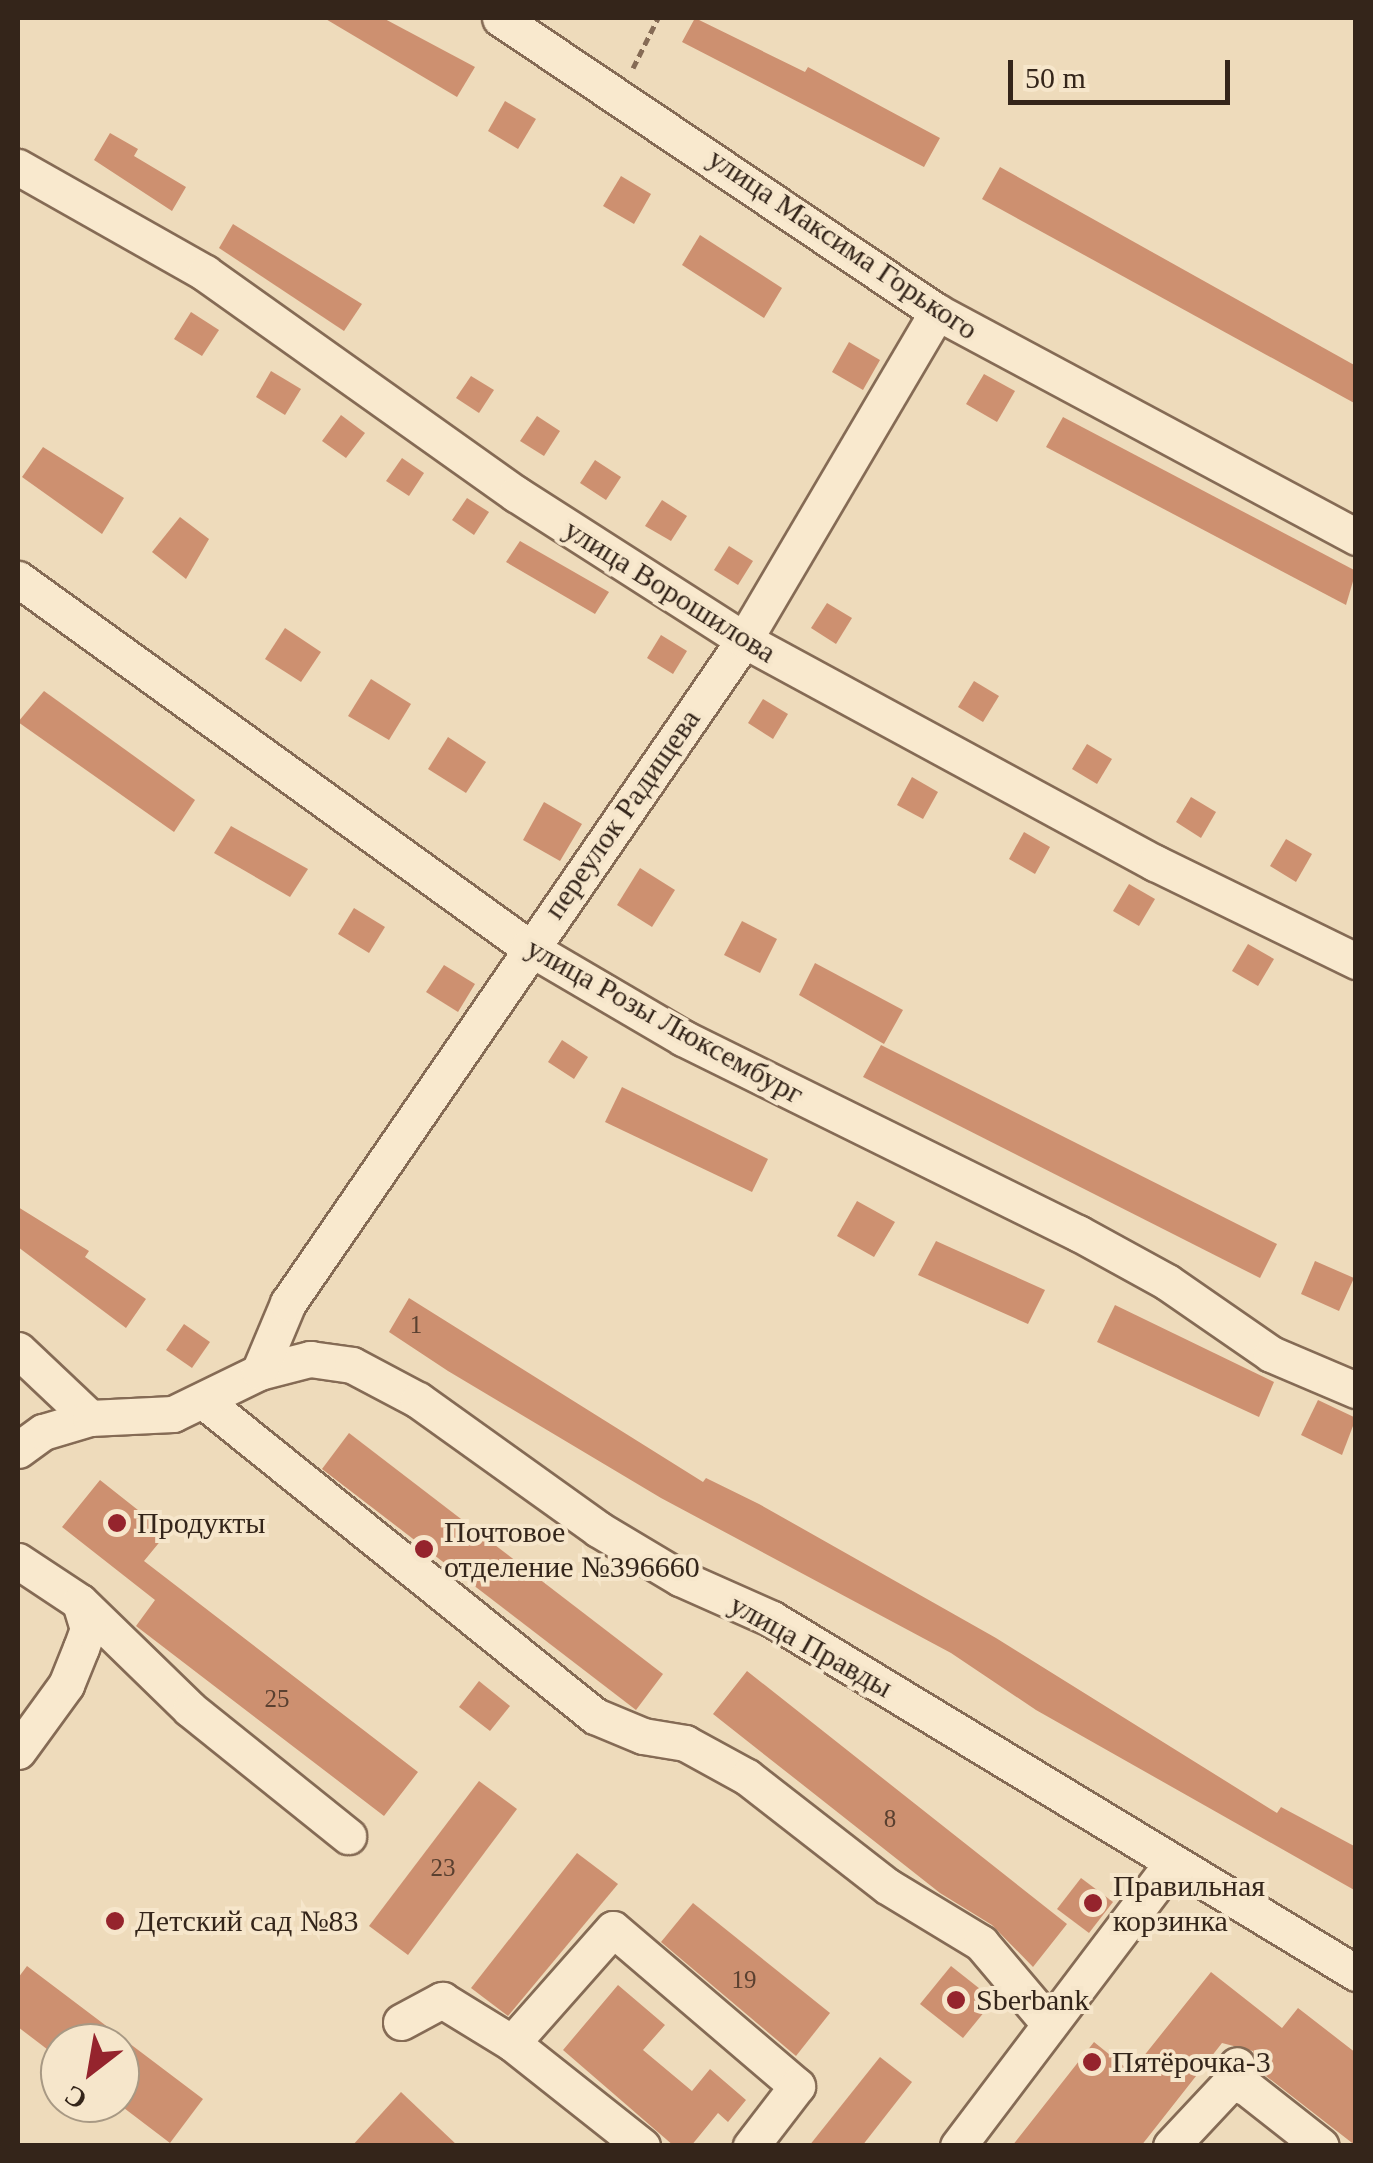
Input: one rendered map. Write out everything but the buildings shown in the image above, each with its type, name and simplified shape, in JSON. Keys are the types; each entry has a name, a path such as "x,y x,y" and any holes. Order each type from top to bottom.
{"street":[{"name":"улица Максима Горького","path":"500,18 620,92 937,312 1356,537"},
{"name":"улица Ворошилова","path":"18,167 205,273 516,494 744,640 1155,863 1356,961"},
{"name":"переулок Радищева","path":"258,1372 288,1303 528,947 744,640 937,312"},
{"name":"улица Розы Люксембург","path":"18,578 528,947 682,1038 1078,1233 1167,1282 1271,1354 1356,1390"},
{"path":"18,1350 90,1418"},
{"name":"улица Правды","path":"18,1450 42,1432 90,1418 143,1420 204,1402 258,1372 310,1359 352,1365 418,1400 598,1530 680,1578 772,1619 1356,1973"},
{"path":"204,1402 594,1716 643,1736 686,1742 747,1777 887,1886 981,1942 1047,2021"},
{"path":"18,1561 80,1602 190,1710 348,1836"},
{"path":"18,1751 66,1685 88,1629 80,1602"},
{"path":"958,2146 1047,2021 1172,1863"},
{"path":"512,2043 612,1929 797,2086 751,2146"},
{"path":"401,2022 442,2000 512,2043 642,2146"},
{"path":"1171,2146 1233,2074 1322,2146"}],"path":[{"path":"620,92 658,18"}],"place":[{"name":"Продукты","path":"117,1523"},
{"name":"Почтовое отделение №396660","path":"424,1549"},
{"name":"Правильная корзинка","path":"1093,1903"},
{"name":"Детский сад №83","path":"115,1921"},
{"name":"Sberbank","path":"956,2000"},
{"name":"Пятёрочка-3","path":"1092,2062"}]}
